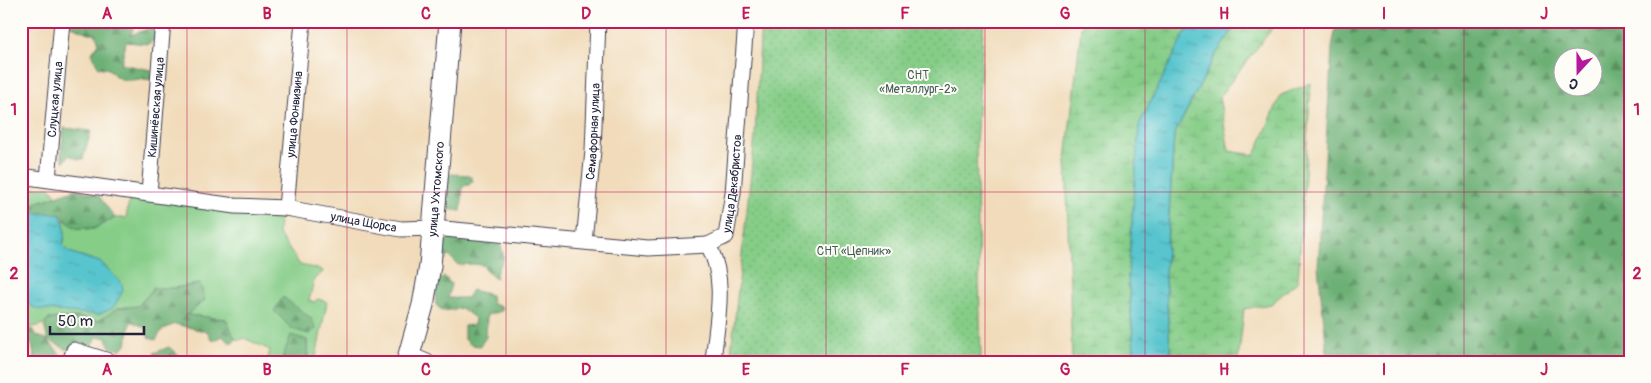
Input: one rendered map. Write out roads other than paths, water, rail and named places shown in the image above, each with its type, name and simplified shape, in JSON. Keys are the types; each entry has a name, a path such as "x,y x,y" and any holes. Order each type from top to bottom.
{"street":[{"name":"Слуцкая улица","path":"48,179 62,21"},
{"name":"Кишинёвская улица","path":"149,193 163,21"},
{"name":"улица Фонвизина","path":"286,208 302,21"},
{"name":"улица Ухтомского","path":"415,360 434,228 450,21"},
{"name":"Семафорная улица","path":"584,241 593,151 598,21"},
{"name":"улица Декабристов","path":"713,362 719,279 714,256 708,245 726,236 733,193 746,21"},
{"name":"улица Щорса","path":"21,176 235,206 286,208 400,228 434,228 648,248 708,245"},
{"path":"72,356 112,362"}],"water":[{"path":"1194,21 1239,21 1216,54 1174,135 1165,276 1171,362 1135,362 1128,276 1139,125 1184,35"},
{"path":"21,212 59,214 62,218 65,233 63,246 69,252 102,263 122,284 123,291 113,308 98,315 37,309 21,300"}],"park label":[{"name":"СНТ «Металлург-2»","path":"918,82"},
{"name":"СНТ «Цепник»","path":"854,251"}]}
